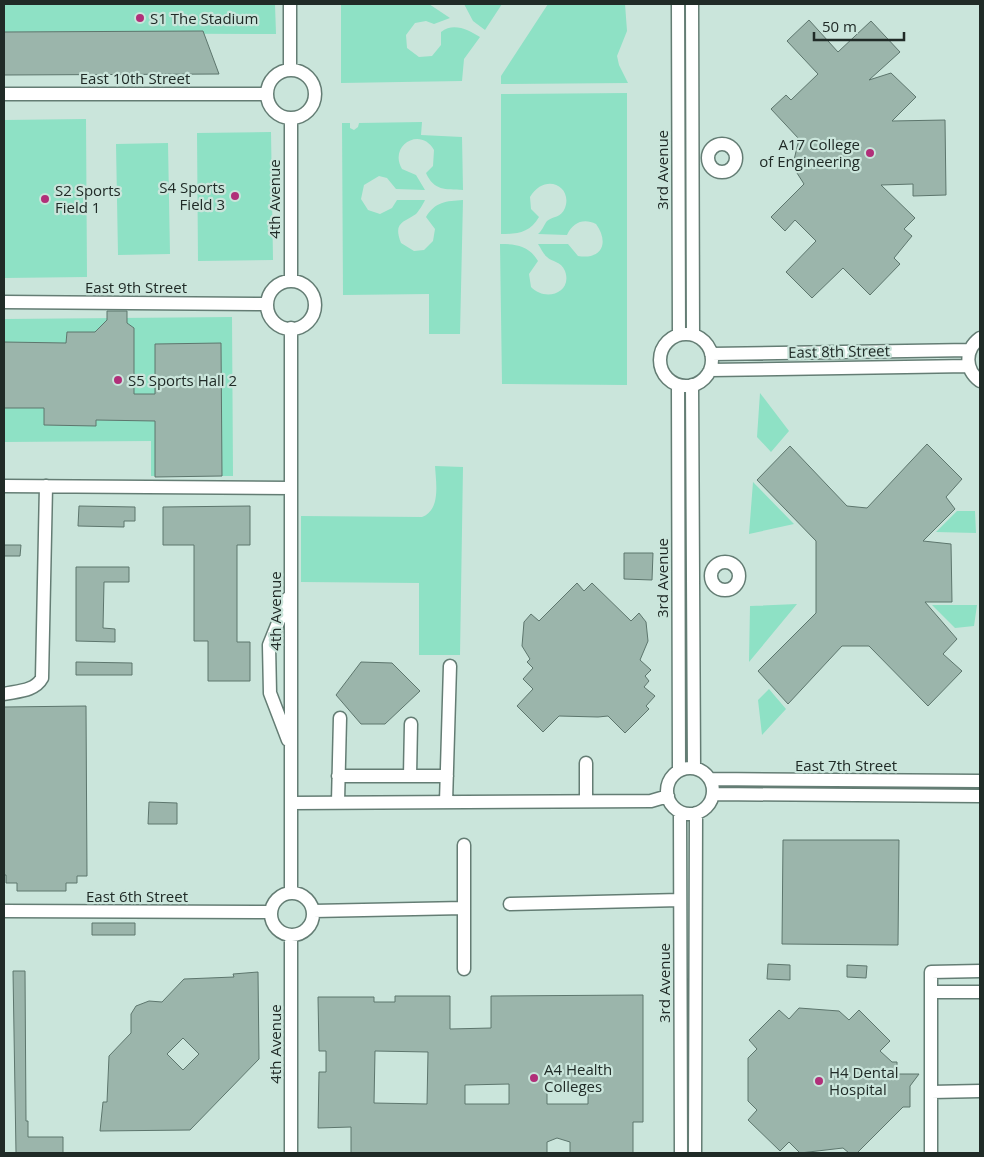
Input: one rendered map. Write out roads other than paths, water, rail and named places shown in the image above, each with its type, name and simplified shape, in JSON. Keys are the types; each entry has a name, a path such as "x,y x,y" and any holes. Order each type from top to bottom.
{"lane":[{"path":"290,4 290,70"},
{"name":"3rd Avenue","path":"678,4 679,335"},
{"name":"3rd Avenue","path":"692,4 692,335"},
{"path":"290,70 298,71 309,78 315,90 313,104 309,110 298,117 290,118 278,115 273,110 267,94 273,79 278,74 290,70"},
{"name":"East 10th Street","path":"4,94 267,94"},
{"name":"4th Avenue","path":"290,118 290,281"},
{"path":"692,144 709,158 692,172"},
{"path":"290,281 297,282 309,289 314,304 309,320 304,324 291,328 278,325 273,320 267,304 273,289 278,284 290,281"},
{"name":"East 9th Street","path":"4,302 267,304"},
{"name":"4th Avenue","path":"291,328 291,893"},
{"path":"679,335 692,335 705,342 711,354 710,370 704,379 692,385 678,385 663,373 660,360 664,347 679,335"},
{"path":"980,338 970,350 969,366 975,378 980,382"},
{"name":"East 8th Street","path":"711,354 970,350"},
{"name":"East 8th Street","path":"710,370 969,366"},
{"name":"3rd Avenue","path":"678,385 679,770"},
{"name":"3rd Avenue","path":"692,385 694,768"},
{"path":"4,486 291,488"},
{"path":"4,694 28,690 38,684 42,678 46,486"},
{"path":"693,561 712,576 693,595"},
{"path":"291,592 269,645 270,693 291,747"},
{"path":"446,802 450,666"},
{"path":"338,802 340,718"},
{"path":"410,724 410,776"},
{"path":"586,763 586,802"},
{"path":"694,768 702,771 710,779 713,794 706,808 696,813 680,812 673,807 668,796 670,779 679,770 694,768"},
{"path":"338,776 447,776"},
{"name":"East 7th Street","path":"710,779 980,781"},
{"name":"East 7th Street","path":"713,794 980,796"},
{"path":"291,803 651,801 668,796"},
{"name":"3rd Avenue","path":"680,812 681,1153"},
{"path":"695,1153 696,813"},
{"path":"464,845 464,969"},
{"path":"291,893 303,896 311,905 313,911 308,928 298,935 291,936 276,928 271,912 276,901 291,893"},
{"path":"510,904 680,900"},
{"path":"313,911 464,908"},
{"name":"East 6th Street","path":"4,911 271,912"},
{"name":"4th Avenue","path":"291,936 292,1153"},
{"path":"931,1153 931,972 980,971"},
{"path":"931,992 980,992"},
{"path":"931,1092 980,1091"}],"place":[{"name":"S1 The Stadium","path":"140,18"},
{"name":"A17 College of Engineering","path":"870,153"},
{"name":"S4 Sports Field 3","path":"235,196"},
{"name":"S2 Sports Field 1","path":"45,199"},
{"name":"S5 Sports Hall 2","path":"118,380"},
{"name":"A4 Health Colleges","path":"534,1078"},
{"name":"H4 Dental Hospital","path":"819,1081"}]}
